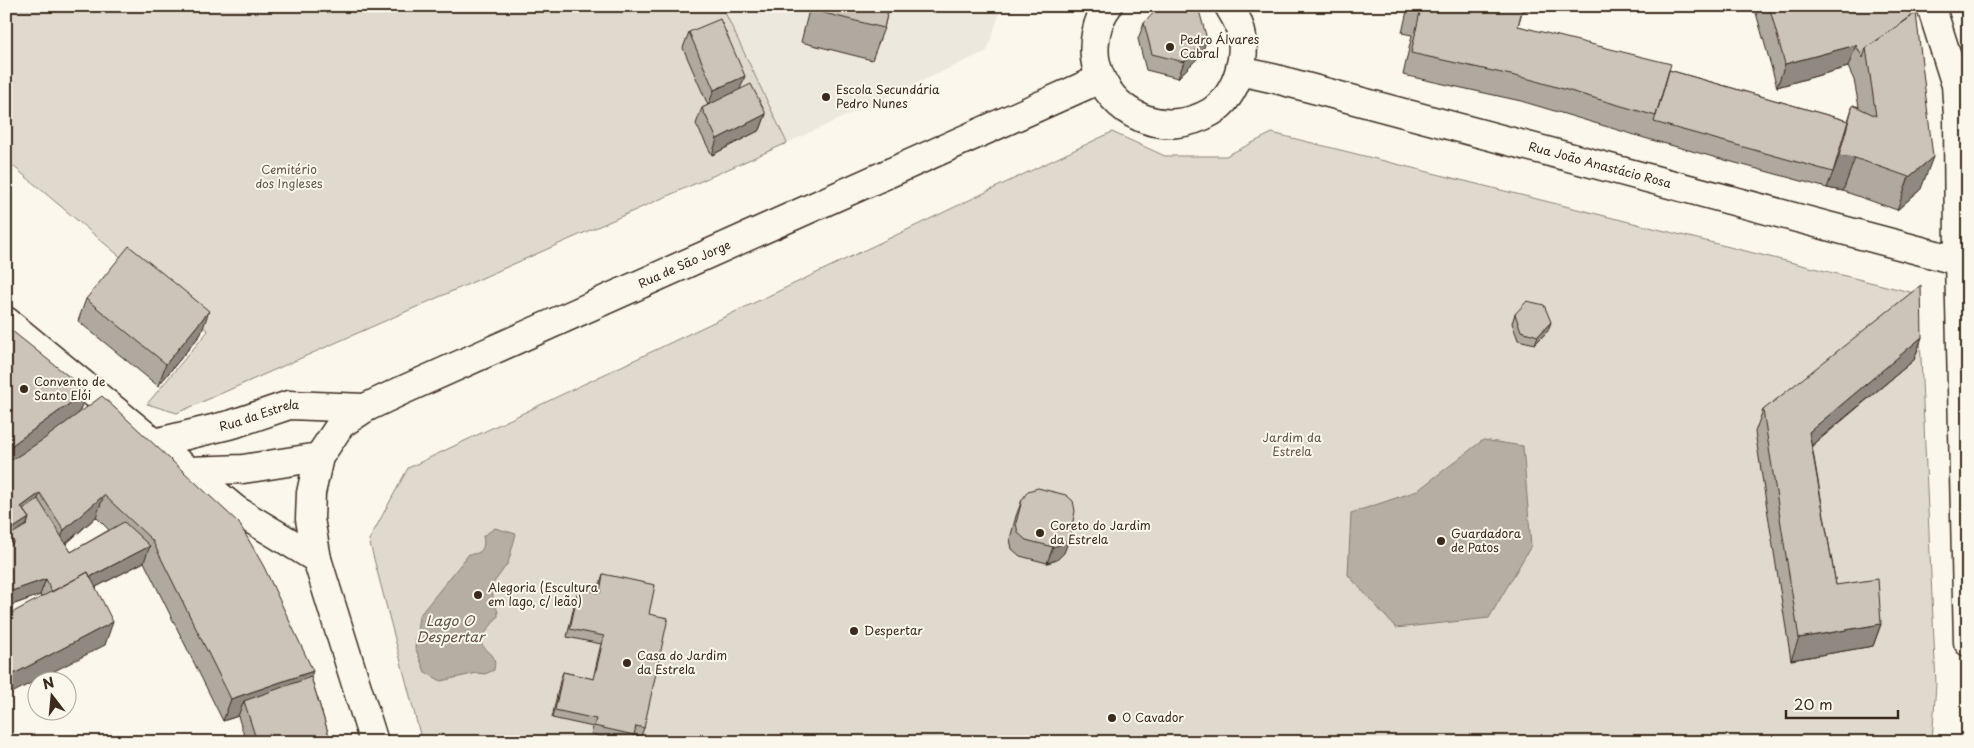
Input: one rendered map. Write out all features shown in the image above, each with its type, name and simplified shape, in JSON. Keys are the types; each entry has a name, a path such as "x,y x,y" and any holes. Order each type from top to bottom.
{"street":[{"path":"1108,6 1096,32 1094,56 1100,78 1113,100 1133,114 1158,123 1184,122 1212,112 1230,93 1240,72 1243,48 1239,24 1229,6"},
{"path":"1931,6 1962,83 1959,262 1968,642"},
{"name":"Rua João Anastácio Rosa","path":"1240,72 1276,79 1959,262"},
{"name":"Rua de São Jorge","path":"317,559 310,519 312,492 319,457 341,424 365,408 1100,78"},
{"path":"6,321 97,409 154,443 236,510 317,559 374,742"},
{"name":"Rua da Estrela","path":"154,443 233,424 290,405 365,408"},
{"path":"188,471 243,469 319,457"}],"shaded area":[{"name":"Escola Secundária Pedro Nunes","path":"722,6 1002,6 987,51 787,143"}],"green space":[{"name":"Cemitério dos Ingleses","path":"6,6 722,6 787,143 177,413 147,404 208,331 6,160"},
{"name":"Jardim da Estrela","path":"1112,132 1165,156 1226,156 1272,133 1918,294 1936,684 1932,742 422,742 369,540 408,468"}],"water":[{"path":"1483,440 1523,446 1531,546 1489,618 1396,628 1348,575 1351,513 1417,491"},
{"name":"Lago O Despertar","path":"495,528 516,534 508,563 492,585 493,599 498,616 480,640 484,648 494,659 494,670 485,674 477,673 441,681 425,672 415,647 419,616 469,554 482,550 484,544 483,536"}],"building":[{"path":"813,6 889,6 884,28 812,10"},
{"name":"Pedro Álvares Cabral","path":"1160,6 1198,7 1207,39 1184,62 1152,54 1144,23"},
{"path":"1411,6 1523,6 1518,26 1671,64 1656,116 1529,79 1411,53 1420,12 1410,11"},
{"path":"1769,6 1907,6 1911,17 1866,48 1863,58 1856,45 1785,64"},
{"path":"1916,13 1933,157 1909,177 1855,158 1839,156 1853,105 1876,116 1866,48"},
{"path":"720,19 745,76 714,90 689,32"},
{"path":"1669,70 1848,121 1833,172 1654,122"},
{"path":"751,84 766,114 717,139 702,108"},
{"path":"129,246 209,311 166,364 86,299"},
{"path":"1921,285 1922,337 1809,432 1836,585 1878,579 1881,624 1799,638 1763,410"},
{"path":"1527,301 1544,305 1551,322 1538,336 1521,331 1515,314"},
{"path":"6,326 87,391 8,448 6,447"},
{"path":"102,396 239,523 264,567 313,671 231,699 152,540 104,495 64,530 40,493 21,507 29,518 6,533 6,464 44,439"},
{"name":"Coreto do Jardim da Estrela","path":"1038,488 1066,495 1073,501 1075,511 1070,537 1063,544 1053,547 1026,540 1018,533 1016,523 1022,500 1028,491"},
{"path":"38,499 71,552 124,522 150,546 90,577 88,572 52,592 46,579 6,593 6,547 14,542 10,535 27,525 29,518 23,510"},
{"path":"88,572 113,622 6,678 6,616"},
{"name":"Casa do Jardim da Estrela","path":"603,574 655,585 649,614 668,618 644,728 636,726 634,735 594,726 596,719 555,710 563,672 594,679 604,636 570,629 579,588 600,593"},
{"path":"311,677 331,742 257,742 244,701"}],"place":[{"name":"Pedro Álvares Cabral","path":"1170,47"},
{"name":"Escola Secundária Pedro Nunes","path":"826,97"},
{"name":"Convento de Santo Elói","path":"24,389"},
{"name":"Coreto do Jardim da Estrela","path":"1040,533"},
{"name":"Guardadora de Patos","path":"1441,541"},
{"name":"Alegoria (Escultura em lago, c/ leão)","path":"478,595"},
{"name":"Despertar","path":"854,631"},
{"name":"Casa do Jardim da Estrela","path":"627,663"},
{"name":"O Cavador","path":"1112,718"}]}
